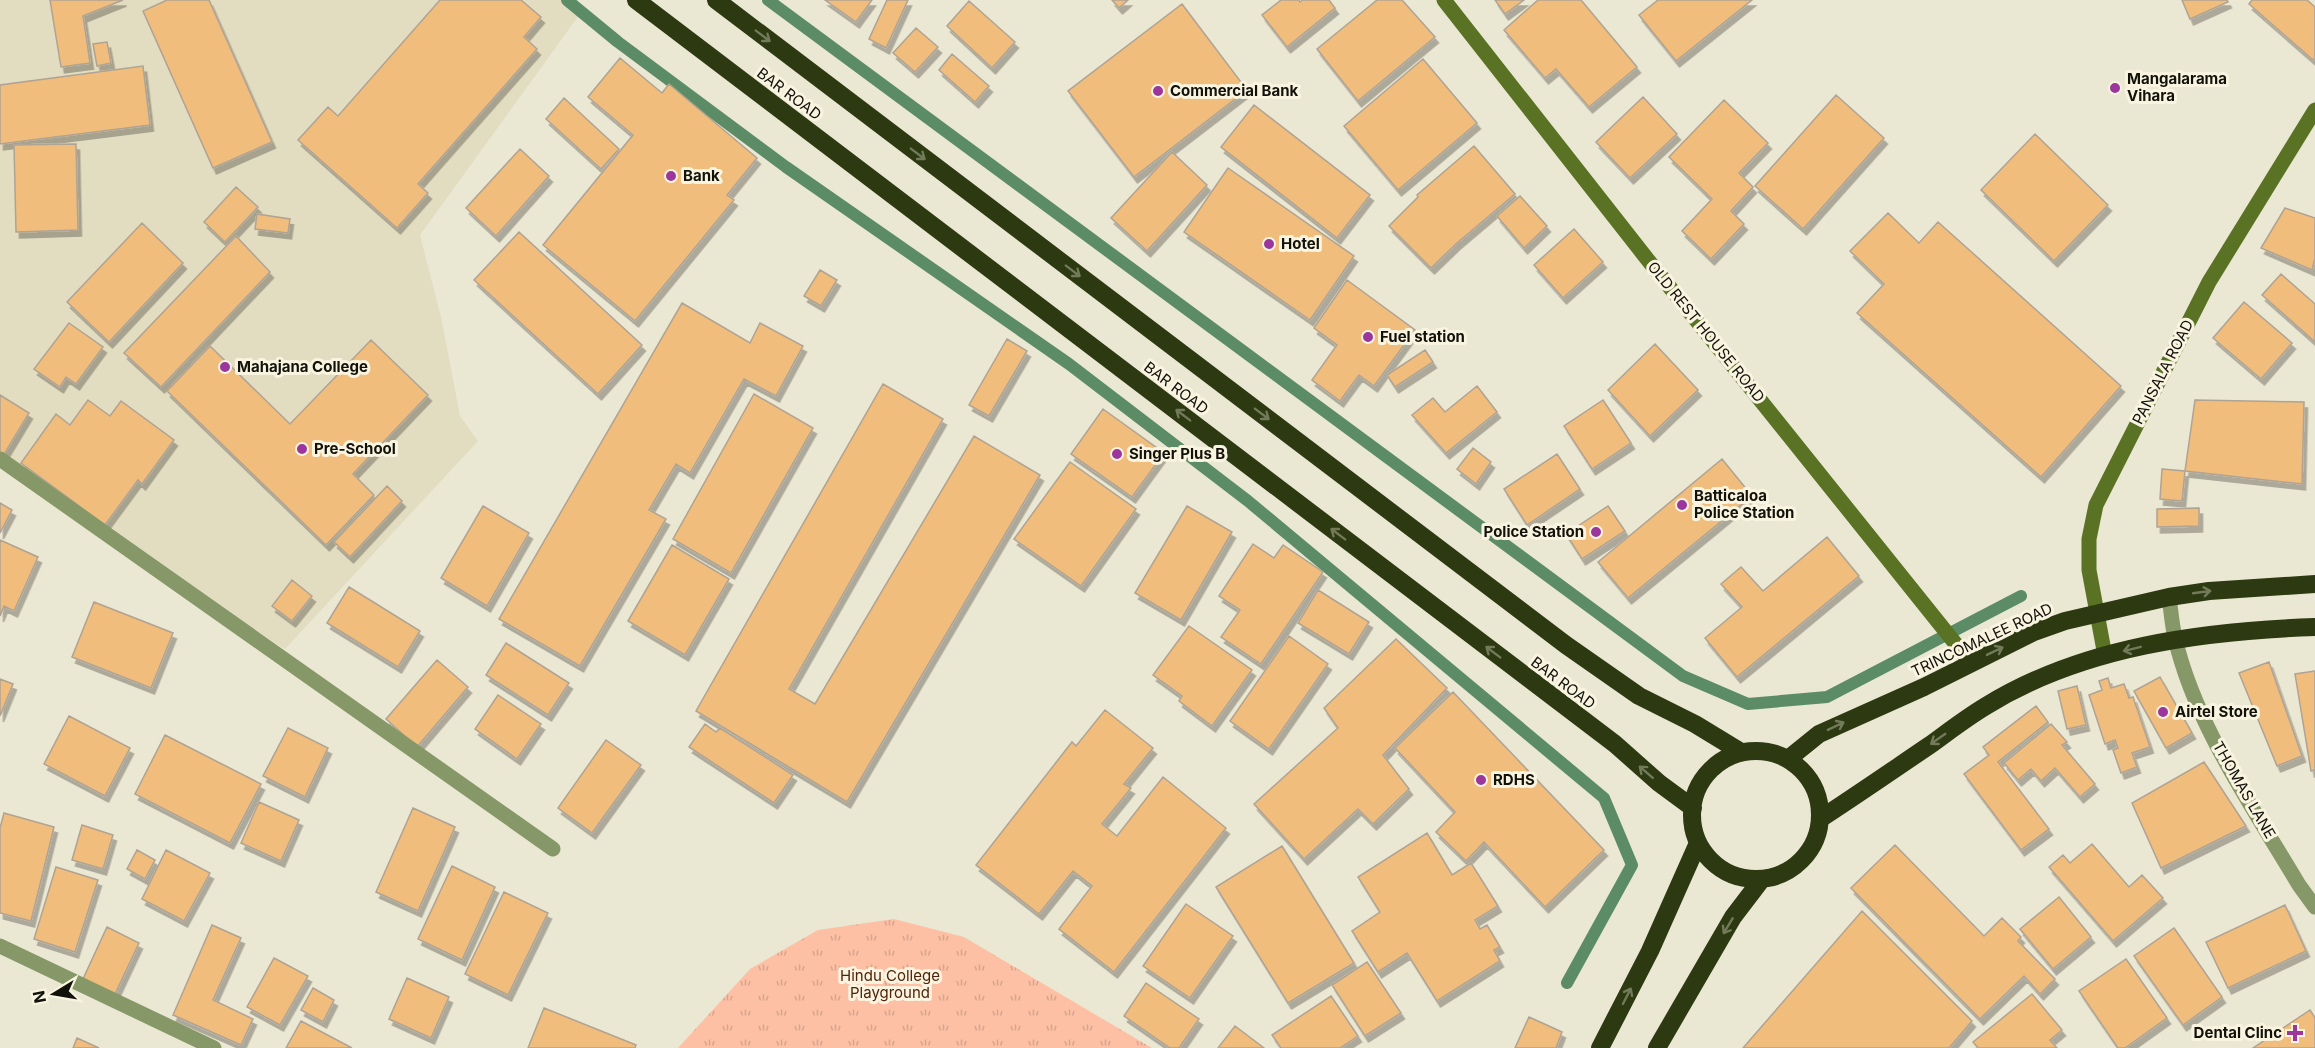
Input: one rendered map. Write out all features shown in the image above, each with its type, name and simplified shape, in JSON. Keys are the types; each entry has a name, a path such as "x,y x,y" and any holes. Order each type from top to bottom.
{"highway":[{"name":"BAR ROAD","path":"636,0 1615,744 1659,783 1693,808"},
{"name":"BAR ROAD","path":"716,0 1566,645 1639,696 1695,724 1741,752"},
{"name":"TRINCOMALEE ROAD","path":"1788,759 1819,734 1924,687 2034,632 2065,621 2169,597 2209,591 2315,584"},
{"path":"1820,819 1986,705 2049,675 2105,656 2175,639 2262,629 2315,627"},
{"path":"1741,752 1765,752 1788,759 1802,770 1812,784 1818,801 1820,819 1816,836 1808,853 1795,866 1780,874 1762,879 1743,878 1725,871 1698,843 1693,826 1693,808 1697,789 1708,772 1723,760 1741,752"},
{"path":"1600,1048 1650,951 1698,843"},
{"path":"1657,1048 1733,917 1762,879"}],"street":[{"name":"OLD REST HOUSE ROAD","path":"1444,0 1636,245 1971,663"},
{"name":"PANSALA ROAD","path":"2105,656 2096,614 2089,560 2089,539 2096,506 2209,282 2315,110"},
{"path":"0,459 553,849"},
{"name":"THOMAS LANE","path":"2169,597 2175,639 2210,731 2287,864 2315,907"},
{"path":"0,946 214,1048"}],"shaded area":[{"name":"Mahajana College","path":"0,0 576,0 585,7 420,235 441,317 460,416 478,441 285,649 155,566 0,458"}],"green space":[{"name":"Hindu College Playground","path":"894,919 964,937 1152,1048 678,1048 750,969 818,930"}],"building":[{"path":"50,0 123,0 83,16 90,63 61,67"},
{"path":"167,0 209,0 272,142 213,168 143,11"},
{"path":"440,0 521,0 541,17 524,37 537,49 418,184 428,193 397,228 298,140 328,107 338,116"},
{"path":"825,0 872,0 856,22"},
{"path":"887,0 908,0 886,48 869,39"},
{"path":"1112,0 1128,0 1119,8"},
{"path":"1281,0 1299,0 1300,2 1329,0 1335,8 1287,47 1262,15"},
{"path":"1377,0 1402,0 1435,37 1358,101 1317,49"},
{"path":"1495,0 1524,0 1505,14"},
{"path":"1538,0 1581,0 1637,67 1589,107 1556,69 1545,78 1504,30"},
{"path":"1658,0 1752,0 1676,61 1639,15"},
{"path":"2182,0 2227,0 2228,2 2190,19"},
{"path":"2252,0 2307,0 2315,7 2315,58 2313,60 2249,4"},
{"path":"969,1 1015,42 992,68 947,26"},
{"name":"Commercial Bank","path":"1182,4 1247,90 1134,177 1068,91"},
{"path":"916,28 938,47 915,72 893,53"},
{"path":"107,42 111,63 97,66 93,44"},
{"path":"952,54 989,86 975,102 939,70"},
{"name":"Bank","path":"620,58 662,93 669,84 757,158 727,195 734,200 635,321 543,245 633,135 588,97"},
{"path":"1423,59 1477,123 1398,190 1344,126"},
{"path":"143,66 150,125 0,144 0,85"},
{"path":"1836,95 1884,138 1803,229 1755,186"},
{"path":"1643,97 1677,134 1630,178 1596,142"},
{"path":"564,98 619,149 601,169 546,119"},
{"path":"1724,100 1768,143 1739,173 1753,187 1731,211 1744,224 1711,259 1682,231 1712,199 1669,157"},
{"path":"1254,105 1370,195 1337,238 1221,147"},
{"path":"2035,134 2108,205 2054,261 1981,190"},
{"path":"76,144 78,230 16,232 14,145"},
{"path":"1474,146 1515,194 1431,268 1389,226 1418,197 1417,195"},
{"path":"520,149 549,176 496,236 466,208"},
{"path":"1172,152 1207,185 1147,251 1111,218"},
{"name":"Hotel","path":"1228,168 1354,256 1310,320 1184,232"},
{"path":"236,187 258,207 225,242 204,222"},
{"path":"1520,196 1547,226 1524,248 1497,216"},
{"path":"2285,208 2315,218 2315,258 2312,270 2261,248"},
{"path":"1888,213 1919,243 1938,222 2121,386 2041,477 1857,313 1884,284 1850,251"},
{"path":"257,214 290,219 288,233 255,229"},
{"path":"142,223 183,263 109,342 67,302"},
{"path":"1574,229 1603,262 1563,298 1534,265"},
{"path":"519,232 642,345 598,394 474,280"},
{"path":"236,236 270,272 161,387 124,353"},
{"path":"820,270 837,280 821,306 804,296"},
{"path":"2281,274 2315,304 2315,342 2262,295"},
{"name":"Fuel station","path":"1347,280 1415,330 1374,386 1359,375 1340,401 1312,380 1337,345 1314,328"},
{"path":"2244,302 2292,343 2261,379 2213,338"},
{"path":"682,303 750,343 760,323 803,346 776,396 744,379 690,473 676,464 649,510 666,519 580,666 499,619"},
{"path":"69,323 103,347 76,384 66,377 60,387 34,369"},
{"path":"1007,339 1027,351 989,416 969,405"},
{"name":"Pre-School","path":"371,340 428,395 353,474 374,495 326,545 167,391 210,346 290,424"},
{"path":"1655,344 1698,390 1650,436 1608,390"},
{"path":"1425,350 1433,362 1395,387 1387,375"},
{"path":"883,384 943,419 789,689 815,704 974,436 1040,475 847,802 696,711"},
{"path":"1477,386 1497,412 1446,453 1412,415 1433,398 1445,412"},
{"path":"754,394 813,428 731,573 673,539"},
{"path":"0,395 29,413 3,456 0,454"},
{"path":"88,400 110,416 121,401 174,440 142,484 138,480 105,525 21,463 56,414 70,425"},
{"path":"1603,400 1631,443 1592,469 1564,426"},
{"path":"2195,400 2304,402 2302,484 2185,471"},
{"name":"Singer Plus B","path":"1103,409 1164,453 1132,497 1071,454"},
{"path":"1473,448 1491,462 1476,484 1457,469"},
{"path":"1557,454 1580,489 1527,525 1504,489"},
{"path":"1722,459 1752,496 1628,598 1598,562"},
{"path":"1070,462 1136,509 1081,586 1014,539"},
{"path":"2162,469 2185,471 2182,501 2160,499"},
{"name":"Pre-School","path":"387,486 402,501 350,557 334,542"},
{"path":"0,503 12,510 0,533"},
{"path":"483,506 529,533 487,606 441,578"},
{"path":"1187,506 1232,532 1181,620 1135,593"},
{"name":"Police Station","path":"1608,506 1625,531 1582,559 1566,534"},
{"path":"2199,508 2199,526 2157,527 2157,509"},
{"path":"1827,537 1859,576 1737,677 1705,638 1742,607 1721,584 1741,567 1763,591"},
{"path":"0,540 38,557 14,611 4,606 0,616"},
{"path":"1253,544 1274,558 1283,545 1323,572 1261,664 1221,637 1240,610 1219,596"},
{"path":"672,545 729,579 685,655 628,621"},
{"path":"292,580 312,596 292,621 272,606"},
{"path":"349,587 420,631 398,667 327,623"},
{"path":"1318,590 1369,622 1349,654 1298,623"},
{"path":"94,602 173,633 151,688 72,657"},
{"path":"1189,626 1252,670 1212,726 1179,701 1182,696 1153,675"},
{"path":"1289,636 1328,664 1269,749 1230,721"},
{"path":"1396,639 1447,688 1383,755 1409,789 1373,824 1358,809 1304,859 1254,804 1338,728 1324,708"},
{"path":"506,643 569,683 548,715 486,675"},
{"path":"437,660 468,687 417,747 386,719"},
{"path":"2269,662 2302,756 2277,766 2239,673"},
{"path":"2315,671 2315,770 2311,771 2295,674"},
{"name":"Airtel Store","path":"2160,677 2192,733 2166,748 2134,691"},
{"path":"2108,678 2111,688 2124,684 2129,698 2133,697 2150,747 2132,753 2137,767 2121,773 2113,750 2118,748 2115,740 2105,744 2089,695 2102,690 2099,681"},
{"path":"0,679 13,684 0,716"},
{"path":"2077,686 2086,725 2067,729 2058,691"},
{"name":"RDHS","path":"1453,692 1604,850 1545,907 1484,842 1466,861 1436,832 1455,812 1395,748"},
{"path":"498,695 541,724 517,759 475,729"},
{"path":"2036,706 2048,722 1998,762 2049,829 2021,850 1964,774 1989,755 1983,747"},
{"path":"1105,710 1153,748 1124,784 1131,788 1102,824 1117,836 1163,777 1226,828 1114,972 1059,929 1092,886 1073,871 1039,914 976,865 1072,742 1076,746"},
{"path":"69,716 130,748 105,796 44,764"},
{"path":"705,724 716,732 720,728 793,775 774,803 689,747"},
{"path":"2051,724 2067,742 2062,745 2095,784 2080,797 2055,768 2041,781 2031,769 2018,780 2004,763"},
{"path":"288,728 328,748 305,797 263,776"},
{"path":"165,735 261,784 230,843 135,794"},
{"path":"606,740 641,765 592,833 558,808"},
{"path":"2204,762 2246,826 2161,868 2132,803"},
{"path":"259,802 299,820 281,861 241,843"},
{"path":"413,808 455,827 418,911 376,892"},
{"path":"4,813 54,827 31,921 0,913 0,828"},
{"path":"82,825 113,835 103,869 72,860"},
{"path":"1427,833 1452,875 1471,863 1498,906 1475,920 1480,929 1487,925 1500,947 1494,950 1500,961 1437,1001 1407,953 1378,972 1352,931 1380,912 1358,877"},
{"path":"2092,844 2129,887 2142,875 2163,898 2113,941 2049,867 2063,855 2070,863"},
{"path":"1895,845 1984,936 2002,918 2021,937 2018,941 2055,979 2040,994 2024,976 1980,1019 1851,888"},
{"path":"1282,846 1354,963 1288,1003 1216,887"},
{"path":"137,850 155,860 145,879 127,869"},
{"path":"166,850 210,873 184,921 142,899"},
{"path":"452,866 495,887 462,960 418,939"},
{"path":"56,867 98,880 75,952 34,939"},
{"path":"504,892 548,913 508,995 465,974"},
{"path":"2059,897 2091,937 2053,969 2020,929"},
{"path":"1186,904 1233,936 1190,998 1143,966"},
{"path":"2285,905 2306,951 2228,988 2206,942"},
{"path":"1862,911 1972,1021 1949,1048 1743,1048"},
{"path":"212,925 241,938 213,1000 253,1019 241,1045 173,1015"},
{"path":"107,927 139,943 115,994 83,979"},
{"path":"2174,928 2222,997 2183,1025 2134,956"},
{"path":"274,958 308,976 280,1025 247,1007"},
{"path":"2126,959 2167,1018 2125,1048 2118,1048 2079,991"},
{"path":"1367,962 1401,1013 1365,1036 1332,985"},
{"path":"407,978 449,997 431,1038 389,1019"},
{"path":"1146,983 1199,1019 1179,1048 1170,1048 1124,1016"},
{"path":"313,988 334,1000 323,1022 301,1010"},
{"path":"2032,994 2062,1030 2050,1040 2057,1048 1978,1048 1973,1042"},
{"path":"1331,996 1358,1036 1340,1048 1281,1048 1272,1035"},
{"path":"544,1008 636,1045 635,1048 528,1048"},
{"name":"Dental Clinc","path":"2310,1010 2315,1018 2315,1048 2253,1048"},
{"path":"1529,1017 1562,1032 1556,1048 1515,1048"},
{"path":"301,1021 352,1048 286,1048"},
{"path":"1235,1026 1264,1048 1218,1048"},
{"path":"77,1038 99,1048 73,1048"}],"waterway":[{"path":"567,0 618,42 786,167 1069,364 1248,501 1604,798 1632,865 1567,983"},
{"path":"768,0 1683,676 1748,704 1827,697 2021,596"}],"place":[{"name":"Mangalarama Vihara","path":"2115,88"},
{"name":"Commercial Bank","path":"1158,91"},
{"name":"Bank","path":"671,176"},
{"name":"Hotel","path":"1269,244"},
{"name":"Fuel station","path":"1368,337"},
{"name":"Mahajana College","path":"225,367"},
{"name":"Pre-School","path":"302,449"},
{"name":"Singer Plus B","path":"1117,454"},
{"name":"Batticaloa Police Station","path":"1682,505"},
{"name":"Police Station","path":"1596,532"},
{"name":"Airtel Store","path":"2163,712"},
{"name":"RDHS","path":"1481,780"},
{"name":"Dental Clinc","path":"2295,1033"}]}
